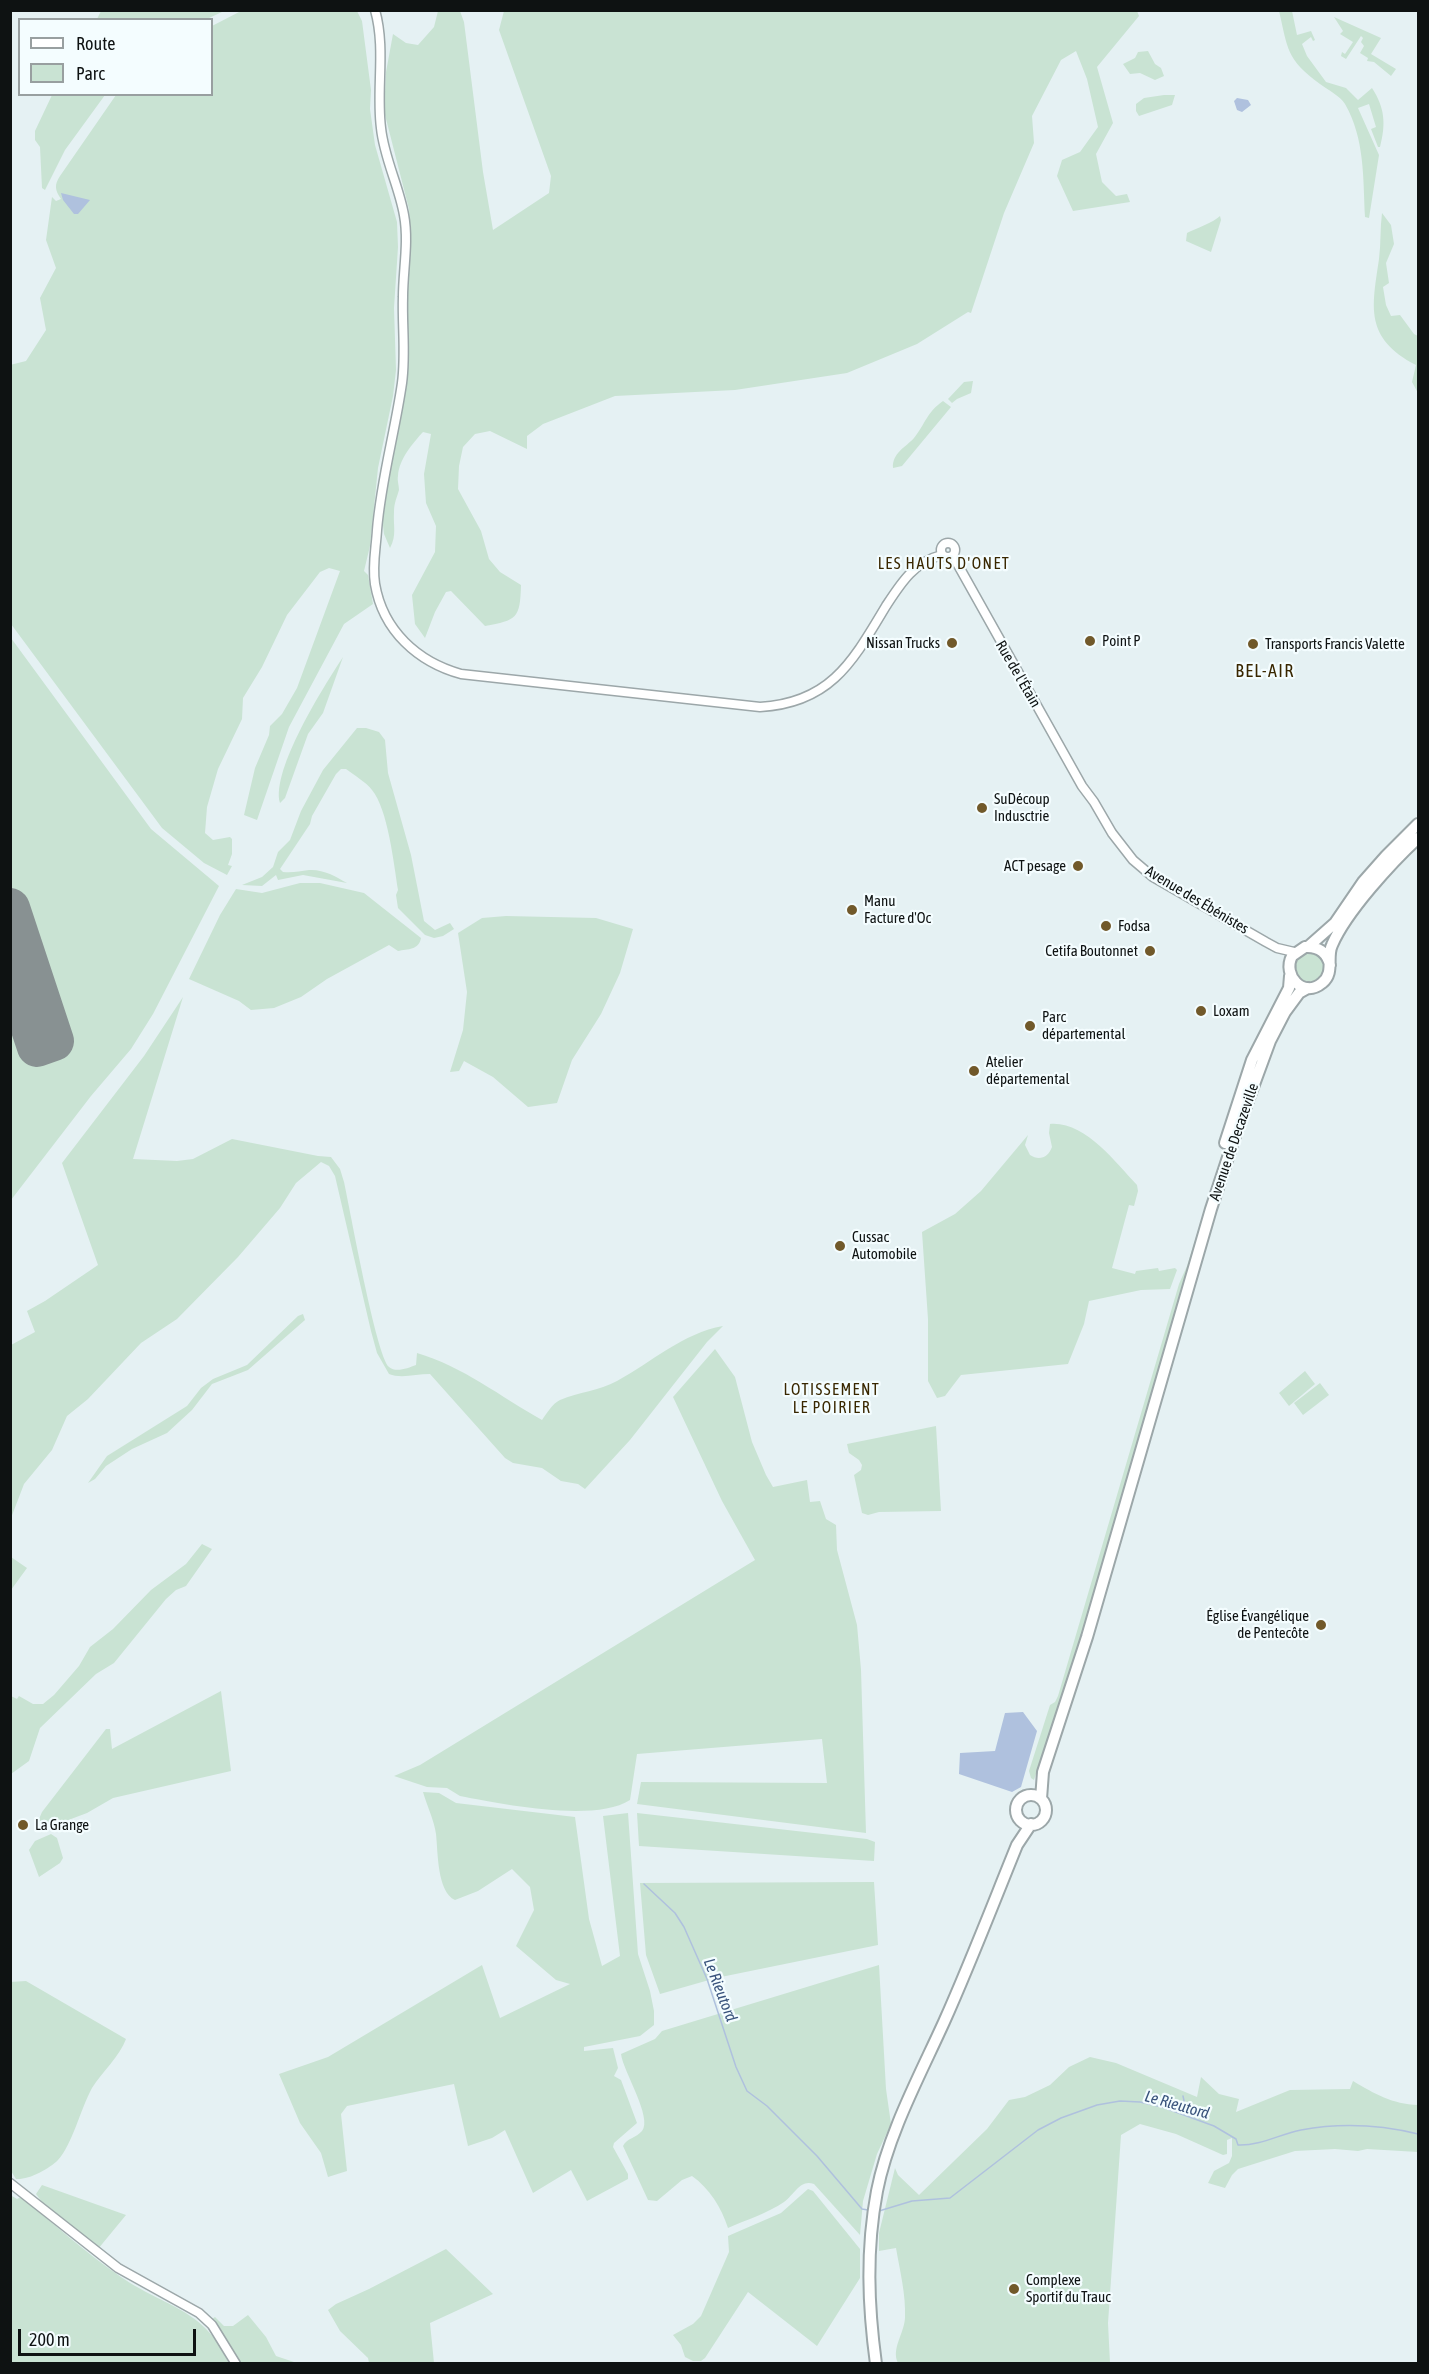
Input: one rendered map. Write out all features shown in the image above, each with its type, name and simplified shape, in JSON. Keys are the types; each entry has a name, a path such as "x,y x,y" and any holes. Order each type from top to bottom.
{"main road":[{"path":"1419,825 1386,856 1363,882 1335,923 1309,946 1294,952 1289,963 1290,976 1298,985 1308,988 1316,987 1325,980 1330,965 1331,946 1344,926 1385,872 1419,838"},
{"path":"1309,946 1323,952 1330,965"},
{"name":"Avenue de Decazeville","path":"1211,1209 1218,1166 1243,1086 1268,1026 1289,988 1290,976"},
{"name":"Avenue de Decazeville","path":"1211,1209 1270,1041 1284,1012 1299,993 1308,988"},
{"path":"1017,1845 1020,1820 1017,1813 1018,1803 1029,1795 1043,1772 1087,1637 1211,1209"},
{"path":"1041,1799 1043,1772"},
{"path":"1020,1820 1031,1824 1041,1821 1045,1815 1045,1804 1041,1799 1029,1795"},
{"path":"876,2364 868,2280 870,2239 877,2188 893,2139 1017,1845 1031,1824"}],"street":[{"name":"Rue de l'Étain","path":"375,10 380,44 381,131 404,216 406,247 403,303 404,367 378,512 375,554 375,584 384,612 397,633 418,656 437,666 461,674 760,707 786,704 804,698 835,680 852,660 906,576 917,566 946,556 1082,786"},
{"name":"Avenue des Ébénistes","path":"1082,786 1112,833 1133,860 1153,877 1277,948 1294,952"},
{"name":"Avenue des Ébénistes","path":"1277,948 1289,963"},
{"path":"14,2185 118,2268 198,2313 212,2325 236,2364"}],"green space":[{"path":"101,10 224,11 209,18 97,18"},
{"path":"241,11 357,11 362,21 375,145 397,222 398,247 394,308 396,370 378,468 370,546 364,571 368,575 373,604 344,624 289,727 257,820 244,815 255,768 269,735 270,726 282,714 297,688 340,571 329,568 320,572 287,615 262,667 243,698 242,719 218,769 207,807 205,833 213,840 230,837 232,839 232,854 228,865 232,866 227,875 204,863 162,828 11,624 10,365 26,361 46,330 40,298 56,268 46,240 52,197 56,201 61,199 57,193 57,182 115,96 213,96 213,25"},
{"path":"438,11 460,11 464,22 483,172 493,230 549,193 551,176 499,30 504,11 1137,11 1139,16 1097,67 1113,123 1096,154 1102,182 1116,196 1127,194 1130,202 1073,211 1057,176 1062,160 1080,152 1098,127 1087,79 1076,51 1061,60 1032,116 1034,143 1004,213 971,313 968,312 917,344 847,373 735,390 615,396 543,424 527,436 527,449 490,431 475,434 463,447 458,489 481,531 489,559 500,572 521,585 518,611 515,616 504,622 485,626 451,591 446,592 425,638 415,624 412,595 435,552 436,526 426,503 424,474 431,434 423,432 411,446 401,464 398,478 399,490 394,509 394,535 390,548 384,534 382,517 407,383 409,351 406,303 411,244 409,209 384,111 386,72 393,34 406,43 418,45 434,27"},
{"path":"1279,11 1292,11 1297,35 1311,31 1315,40 1313,41 1311,37 1302,44 1307,56 1326,82 1346,88 1358,100 1372,88 1380,102 1384,123 1380,147 1371,129 1376,127 1369,104 1358,108 1379,155 1369,218 1365,217 1362,159 1352,117 1340,98 1309,75 1294,60 1287,44"},
{"path":"1334,17 1381,38 1371,54 1396,69 1391,76 1374,62 1367,61 1368,58 1360,53 1364,46 1361,36 1346,59 1341,56 1342,52 1345,54 1353,42 1340,34 1343,31"},
{"path":"1148,51 1164,76 1155,80 1140,73 1130,74 1123,64 1135,58 1138,52"},
{"path":"1175,95 1172,105 1139,116 1136,104 1144,98"},
{"path":"52,96 104,96 65,150 45,190 42,188 40,147 35,140 35,131"},
{"path":"1382,213 1391,225 1394,244 1386,263 1389,283 1383,287 1386,305 1391,316 1400,315 1418,336 1418,393 1412,382 1416,365 1399,355 1387,344 1375,320 1374,307"},
{"path":"1220,216 1221,220 1211,252 1186,241 1187,233"},
{"path":"973,381 971,393 952,403 948,399 964,382"},
{"path":"943,401 951,407 902,466 893,468 897,454 914,438 937,405"},
{"path":"11,638 151,829 219,886 153,1014 131,1049 91,1096 11,1200"},
{"path":"343,657 323,713 308,734 285,798 280,803 279,788 291,750 312,707"},
{"path":"357,728 379,732 385,740 388,773 411,855 424,921 435,930 450,923 454,929 443,936 434,938 425,935 398,908 396,895 398,890 392,852 378,799 370,787 346,769 341,769 336,774 312,816 310,824 280,869 283,872 319,871 347,883 303,875 278,880 276,875 262,886 242,885 262,877 273,867 278,852 290,840 301,811 323,770"},
{"path":"300,883 320,883 364,893 421,938 420,942 412,948 398,951 389,945 327,979 301,997 274,1008 251,1010 239,1001 189,979 220,915 236,889 262,893"},
{"path":"506,916 596,918 633,929 620,973 601,1014 572,1060 557,1103 528,1107 493,1077 464,1061 459,1071 450,1072 463,1030 467,992 458,933 482,918"},
{"path":"1309,952 1320,956 1324,967 1320,978 1309,982 1298,978 1294,967 1298,956"},
{"path":"183,997 133,1159 177,1161 193,1159 232,1139 331,1157 340,1169 344,1182 377,1337 384,1357 392,1369 416,1365 417,1353 466,1374 542,1420 552,1406 560,1400 610,1384 681,1341 723,1326 707,1342 630,1440 585,1489 578,1484 561,1481 542,1468 513,1463 505,1458 430,1374 404,1376 389,1374 377,1353 371,1331 335,1176 329,1166 321,1162 296,1183 280,1208 238,1257 177,1319 141,1343 88,1399 67,1416 52,1450 24,1484 11,1518 11,1345 35,1332 27,1311 98,1265 62,1163 144,1056"},
{"path":"1050,1124 1063,1125 1087,1136 1109,1155 1137,1185 1138,1191 1134,1206 1129,1205 1112,1268 1135,1274 1136,1271 1175,1268 1177,1270 1170,1289 1141,1290 1089,1301 1084,1324 1068,1364 961,1375 945,1396 937,1398 928,1381 928,1319 922,1232 955,1214 981,1191 1028,1135 1025,1145 1030,1155 1037,1158 1046,1156 1052,1147"},
{"path":"1211,1188 1126,1490 1034,1780 1029,1771 1050,1705 1058,1696 1179,1284 1187,1266"},
{"path":"303,1314 305,1320 248,1370 212,1384 192,1410 167,1433 132,1449 106,1466 95,1479 88,1483 107,1456 187,1406 201,1388 213,1379 247,1365 298,1316"},
{"path":"715,1349 735,1377 752,1442 773,1487 807,1480 810,1502 820,1501 826,1519 836,1525 837,1550 857,1625 861,1670 866,1833 637,1804 641,1782 827,1783 822,1739 637,1754 630,1800 614,1807 594,1810 547,1810 499,1803 460,1796 447,1788 427,1787 394,1776 420,1765 755,1560 722,1501 673,1397"},
{"path":"1305,1371 1315,1384 1289,1406 1279,1393"},
{"path":"1320,1383 1329,1395 1303,1415 1294,1403"},
{"path":"936,1426 941,1511 879,1512 868,1515 862,1513 854,1475 861,1470 862,1465 849,1453 847,1444"},
{"path":"202,1544 212,1549 186,1586 176,1590 166,1599 114,1663 96,1674 40,1728 29,1761 11,1774 11,1696 17,1699 19,1696 33,1704 43,1704 79,1666 90,1647 113,1629 151,1590 186,1564"},
{"path":"11,1557 27,1568 11,1590"},
{"path":"221,1691 231,1771 113,1798 87,1813 39,1831 36,1826 42,1812 106,1729 110,1729 112,1749"},
{"path":"423,1792 439,1793 456,1803 575,1817 589,1919 602,1966 620,1956 603,1816 628,1813 638,1954 650,1991 654,2025 640,2036 584,2047 584,2051 613,2048 618,2068 614,2076 621,2080 637,2123 614,2143 613,2147 628,2174 628,2179 587,2201 571,2170 533,2193 505,2130 492,2138 468,2146 454,2084 347,2106 341,2114 347,2171 328,2177 321,2153 300,2123 279,2074 328,2057 482,1965 500,2018 570,1984 556,1980 516,1946 534,1910 530,1887 512,1869 478,1891 455,1900 449,1896 442,1880 435,1829"},
{"path":"637,1813 867,1839 875,1842 874,1861 639,1846"},
{"path":"51,1834 57,1838 63,1858 60,1863 39,1877 29,1850 35,1841"},
{"path":"874,1882 878,1945 716,1978 660,1994 646,1955 640,1883"},
{"path":"879,1965 886,2089 891,2124 877,2154 863,2201 860,2235 814,2184 809,2183 801,2185 778,2206 728,2228 714,2199 692,2176 682,2180 657,2201 648,2200 623,2146 642,2131 644,2116 621,2054 655,2039 662,2031"},
{"path":"26,1981 126,2039 120,2052 92,2088 68,2145 58,2160 27,2178 16,2179 11,2171 10,1982"},
{"path":"1090,2057 1116,2063 1197,2097 1201,2077 1219,2094 1239,2099 1236,2112 1290,2090 1350,2089 1353,2081 1392,2100 1418,2105 1418,2152 1367,2149 1295,2151 1238,2169 1225,2188 1208,2183 1214,2171 1229,2163 1232,2156 1232,2138 1227,2140 1227,2154 1223,2155 1176,2134 1140,2124 1121,2135 1108,2323 1110,2363 898,2363 896,2352 905,2318 902,2283 896,2248 879,2251 879,2233 895,2168 898,2175 919,2195 987,2129 1009,2100 1025,2097 1050,2085 1069,2067"},
{"path":"42,2185 126,2215 98,2249 42,2202 36,2194"},
{"path":"808,2189 813,2191 860,2249 860,2278 817,2346 748,2292 705,2358 701,2361 693,2361 685,2357 681,2345 673,2335 693,2324 701,2316 729,2252 728,2236 781,2213"},
{"path":"12,2196 17,2199 21,2197 121,2277 196,2320 219,2345 229,2363 11,2363"},
{"path":"446,2249 493,2294 430,2323 434,2363 369,2363 368,2358 340,2331 328,2310"},
{"path":"248,2315 266,2337 276,2356 297,2363 240,2363 212,2319 215,2317 224,2326 233,2326"}],"water":[{"path":"1237,98 1248,100 1251,105 1242,112 1237,110 1234,101"},
{"path":"61,193 90,200 78,214 74,214 63,200"},
{"path":"1023,1712 1037,1731 1021,1787 1012,1792 959,1774 960,1753 995,1751 1005,1713"}],"waterway":[{"path":"1412,851 1418,846"},
{"path":"1367,901 1380,885"},
{"name":"Le Rieutord","path":"644,1884 675,1913 684,1927 707,1979 736,2067 747,2091 767,2106 817,2156 862,2209 868,2210"},
{"path":"1183,2096 1187,2115"},
{"name":"Le Rieutord","path":"879,2211 912,2201 950,2198 1038,2130 1061,2118 1097,2105 1120,2101 1140,2102 1162,2107 1214,2126 1236,2139 1238,2145 1254,2144 1301,2130 1330,2126 1375,2127 1418,2134"}],"runway":[{"path":"10,908 54,1041 37,1047 10,966"}],"place":[{"name":"Point P","path":"1090,641"},
{"name":"Nissan Trucks","path":"952,643"},
{"name":"Transports Francis Valette","path":"1253,644"},
{"name":"SuDécoup Indusctrie","path":"982,808"},
{"name":"ACT pesage","path":"1078,866"},
{"name":"Manu Facture d'Oc","path":"852,910"},
{"name":"Fodsa","path":"1106,926"},
{"name":"Cetifa Boutonnet","path":"1150,951"},
{"name":"Loxam","path":"1201,1011"},
{"name":"Parc départemental","path":"1030,1026"},
{"name":"Atelier départemental","path":"974,1071"},
{"name":"Cussac Automobile","path":"840,1246"},
{"name":"Église Évangélique de Pentecôte","path":"1321,1625"},
{"name":"La Grange","path":"23,1825"},
{"name":"Complexe Sportif du Trauc","path":"1014,2289"}],"district":[{"name":"LES HAUTS D'ONET","path":"944,564"},
{"name":"BEL-AIR","path":"1265,671"},
{"name":"LOTISSEMENT LE POIRIER","path":"832,1399"}]}
